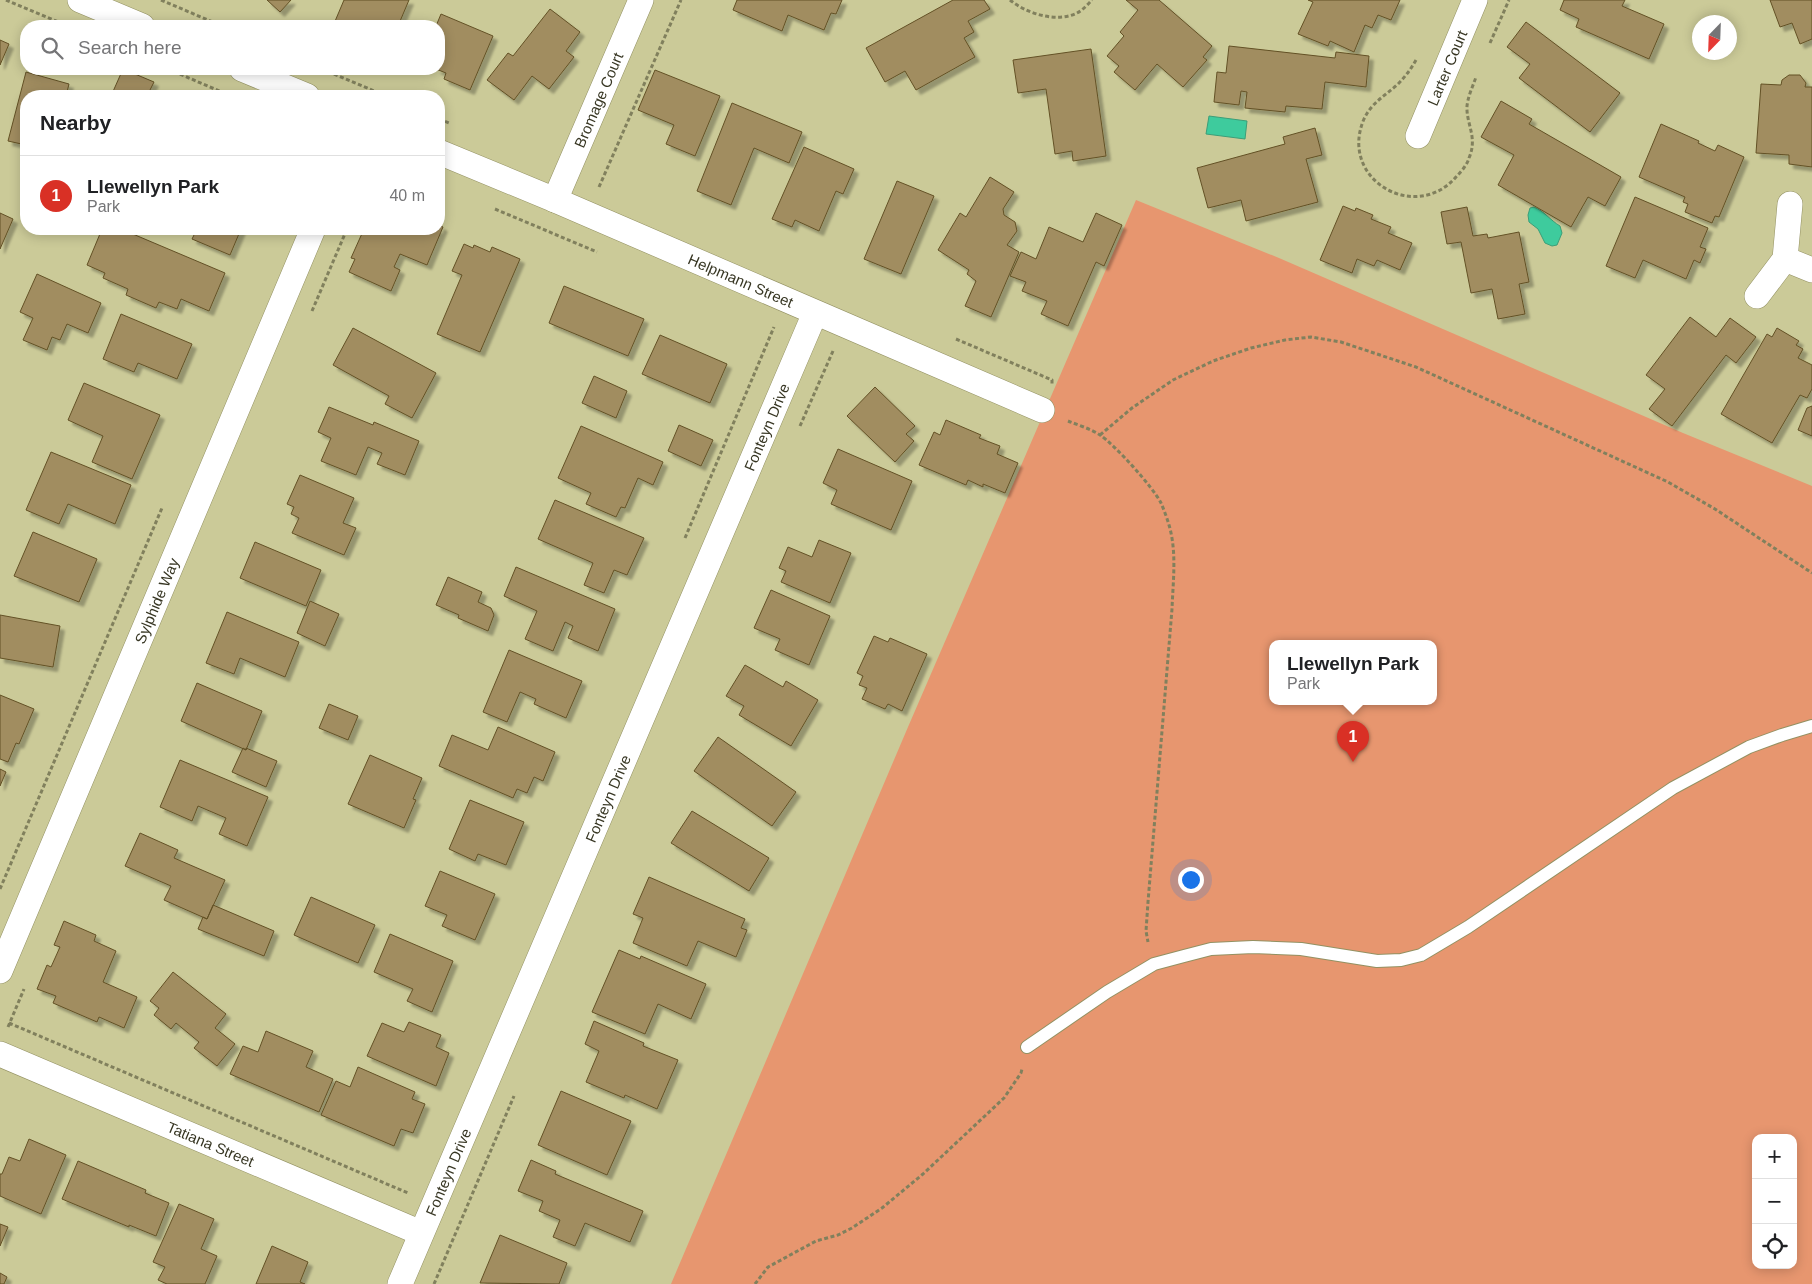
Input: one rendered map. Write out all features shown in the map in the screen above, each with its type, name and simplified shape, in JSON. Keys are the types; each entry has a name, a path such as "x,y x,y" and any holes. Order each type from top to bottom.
{"street":[{"path":"80,0 128,20"},
{"name":"Bromage Court","path":"555,200 641,0"},
{"name":"Larter Court","path":"1418,136 1476,0"},
{"path":"256,75 293,90"},
{"name":"Helpmann Street","path":"445,154 1053,415"},
{"path":"1757,296 1785,259 1790,204"},
{"name":"Sylphide Way","path":"0,971 310,235"},
{"path":"1785,259 1812,270"},
{"name":"Fonteyn Drive","path":"400,1284 815,313"},
{"name":"Tatiana Street","path":"0,1054 421,1234"}],"lane":[{"path":"1028,1047 1107,992 1154,964 1212,949 1253,947 1301,949 1377,961 1401,960 1421,955 1468,927 1673,788 1749,747 1782,734 1812,726"}],"path":[{"path":"6,0 53,20"},
{"path":"161,0 208,20"},
{"path":"599,187 681,0"},
{"path":"1010,0 1030,12 1064,18 1078,12 1092,0"},
{"path":"182,75 218,90"},
{"path":"336,75 372,90"},
{"path":"1100,435 1132,408 1173,380 1213,361 1251,348 1285,340 1311,337 1341,342 1416,367 1668,482 1715,509 1812,573"},
{"path":"1053,415 1100,435 1124,457 1161,503 1169,525 1174,562 1172,609 1146,931 1154,964"},
{"path":"0,889 164,502"},
{"path":"9,1023 408,1193"},
{"path":"755,1284 768,1268 816,1241 838,1235 852,1228 882,1208 923,1174 1004,1098 1021,1073 1028,1047"}],"shaded area":[{"path":"1209,116 1247,121 1245,139 1206,134"},
{"path":"1136,200 1279,258 1683,433 1812,486 1812,1284 671,1284 908,727"},
{"path":"1534,207 1560,226 1562,233 1557,245 1552,246 1545,243 1538,229 1529,222 1530,208"}],"building":[{"path":"267,0 291,0 280,12"},
{"path":"344,0 409,0 401,20 336,20"},
{"path":"737,0 842,0 836,14 831,13 824,30 788,15 782,31 733,10"},
{"path":"953,0 984,0 990,9 968,21 974,32 964,38 975,57 916,90 905,71 885,82 866,48"},
{"path":"1126,0 1159,0 1212,46 1203,57 1207,60 1183,87 1157,64 1135,90 1114,72 1119,66 1107,56 1124,36 1120,32 1138,10"},
{"path":"1308,0 1400,0 1391,20 1378,15 1372,28 1365,25 1354,52 1330,41 1328,46 1298,34 1313,2"},
{"path":"1564,0 1625,0 1622,6 1664,24 1649,59 1576,27 1579,19 1560,10"},
{"path":"1770,0 1812,0 1812,39 1800,44 1792,23 1780,27"},
{"path":"550,9 580,32 566,51 574,57 549,89 532,76 514,100 487,80 508,53 513,56"},
{"path":"441,14 493,36 470,90 444,79 446,73 445,20 438,20"},
{"path":"1526,22 1620,93 1590,132 1519,78 1530,64 1507,47"},
{"path":"0,40 9,44 0,65"},
{"path":"1229,46 1335,58 1336,52 1369,56 1366,87 1325,82 1322,109 1286,106 1285,112 1245,108 1247,92 1241,91 1239,105 1214,102 1217,72 1226,73"},
{"path":"1091,49 1106,156 1073,161 1072,151 1055,154 1046,89 1018,93 1013,60"},
{"path":"655,70 720,96 695,156 666,144 674,125 638,110"},
{"path":"25,75 37,75 69,84 68,90 21,90"},
{"path":"120,75 137,75 154,82 150,90 114,90"},
{"path":"1789,75 1800,75 1806,83 1805,87 1812,87 1812,167 1789,164 1789,155 1756,153 1761,84 1781,85 1782,80"},
{"path":"20,95 20,144 8,141"},
{"path":"1501,101 1532,119 1529,124 1621,177 1605,206 1588,197 1571,227 1498,185 1514,155 1481,137"},
{"path":"732,103 802,132 789,163 754,148 731,205 697,191"},
{"path":"1661,124 1699,141 1698,143 1715,151 1718,145 1744,157 1719,217 1715,216 1712,223 1685,212 1688,204 1683,202 1685,197 1639,177"},
{"path":"1315,128 1322,155 1306,159 1318,202 1246,221 1241,200 1208,208 1197,168 1285,144 1283,137"},
{"path":"804,147 854,169 843,194 836,191 819,231 795,220 792,227 772,219"},
{"path":"990,177 1014,192 1003,209 1004,215 1015,222 1017,231 1007,245 1019,252 991,317 965,306 976,281 967,274 969,270 938,250 960,213 966,217"},
{"path":"897,181 934,196 901,274 864,259"},
{"path":"1635,197 1708,228 1700,247 1706,249 1700,263 1694,260 1686,279 1643,260 1635,278 1606,266"},
{"path":"1343,206 1355,211 1356,208 1373,215 1371,219 1391,227 1388,233 1412,243 1400,270 1377,260 1374,266 1357,259 1352,273 1320,260"},
{"path":"1467,207 1473,236 1487,234 1488,238 1519,232 1529,282 1519,284 1525,314 1498,319 1492,289 1471,293 1461,242 1447,244 1441,212"},
{"path":"0,213 13,219 0,249"},
{"path":"1096,213 1122,225 1104,266 1096,262 1068,326 1041,314 1047,301 1022,291 1026,282 1010,276 1021,252 1036,259 1049,227 1083,242"},
{"path":"100,235 135,235 225,273 209,311 181,299 177,309 159,302 156,308 126,295 128,289 103,278 105,273 87,265"},
{"path":"194,235 238,235 230,255 192,239"},
{"path":"361,235 440,235 427,265 400,254 394,267 400,270 391,291 349,272 355,259 351,258"},
{"path":"464,244 473,248 474,245 490,252 492,247 520,259 480,352 437,334 462,275 452,271"},
{"path":"37,274 101,303 88,333 67,324 60,340 52,337 47,350 23,340 33,318 20,312"},
{"path":"564,286 644,319 628,356 549,323"},
{"path":"121,314 192,344 177,379 138,363 134,372 103,359"},
{"path":"1690,317 1716,337 1730,318 1756,337 1736,363 1726,355 1672,426 1649,409 1665,389 1646,375"},
{"path":"353,328 436,373 412,418 385,404 389,396 333,365"},
{"path":"1777,328 1799,341 1796,345 1803,349 1798,358 1812,365 1812,389 1807,398 1800,395 1772,443 1721,414 1767,334 1772,337"},
{"path":"660,335 727,364 710,403 642,374"},
{"path":"594,376 627,391 616,418 582,403"},
{"path":"84,383 160,415 132,479 92,462 103,436 68,420"},
{"path":"875,387 915,426 906,434 914,441 895,462 847,416"},
{"path":"1812,406 1812,436 1798,430 1807,408"},
{"path":"329,407 373,425 374,422 419,441 405,475 377,464 382,453 368,447 356,475 321,461 331,438 318,432"},
{"path":"946,420 981,435 979,438 1000,446 997,454 1018,463 1005,493 983,484 983,487 968,480 966,485 919,465 934,432 940,435"},
{"path":"679,425 713,440 701,466 668,451"},
{"path":"581,426 663,462 653,485 638,478 625,508 621,507 616,517 586,504 591,493 558,478"},
{"path":"838,449 912,481 891,530 831,504 837,490 823,483"},
{"path":"51,452 131,485 115,524 68,504 59,524 26,510"},
{"path":"300,475 354,498 343,523 356,528 344,555 292,533 299,518 291,514 294,507 287,504"},
{"path":"555,500 644,538 627,575 614,570 604,593 584,585 593,563 538,539"},
{"path":"33,532 97,559 79,602 14,576"},
{"path":"819,540 851,553 830,603 781,582 786,571 779,568 788,547 812,557"},
{"path":"255,542 321,570 306,606 240,578"},
{"path":"516,567 615,609 598,651 568,638 573,626 565,622 553,651 525,639 537,611 504,596"},
{"path":"448,577 482,592 478,602 491,608 494,615 488,631 458,618 459,615 436,605"},
{"path":"771,590 830,616 809,665 775,650 780,639 754,628"},
{"path":"310,601 339,614 325,646 297,633"},
{"path":"227,612 299,642 285,677 240,658 234,674 206,663"},
{"path":"0,615 60,626 53,667 0,658"},
{"path":"874,636 888,642 890,638 927,654 902,711 888,704 885,709 862,699 867,688 859,685 863,676 857,673"},
{"path":"509,650 582,681 566,718 534,704 536,699 520,692 507,722 483,712"},
{"path":"745,665 783,687 786,681 818,700 791,746 739,715 744,706 726,696"},
{"path":"197,683 262,711 246,750 181,721"},
{"path":"0,695 34,709 19,744 16,743 8,762 0,759"},
{"path":"329,704 358,716 348,740 319,728"},
{"path":"498,727 555,752 543,781 534,777 527,793 517,789 513,798 439,766 452,735 488,750"},
{"path":"718,737 796,792 772,826 694,771"},
{"path":"243,748 277,761 266,787 232,772"},
{"path":"370,755 422,778 413,799 416,800 404,828 348,804"},
{"path":"180,760 268,797 247,846 219,834 226,818 198,806 192,821 160,807"},
{"path":"0,769 6,772 0,786"},
{"path":"470,800 524,822 506,865 478,854 475,861 449,849"},
{"path":"692,811 769,858 749,891 671,843"},
{"path":"140,833 178,850 174,858 225,880 207,919 164,900 171,886 125,866"},
{"path":"440,871 495,894 475,940 442,926 447,915 425,906"},
{"path":"649,877 745,919 741,928 747,930 736,957 698,941 687,966 633,943 643,918 633,914"},
{"path":"311,897 375,925 358,963 294,935"},
{"path":"213,905 274,931 264,956 198,929 203,917 207,919"},
{"path":"64,921 96,935 94,941 116,951 103,982 137,997 124,1028 99,1017 97,1022 53,1003 56,996 37,989 47,965 51,967 60,947 54,945"},
{"path":"390,934 453,961 432,1012 407,1001 413,989 374,972"},
{"path":"619,950 640,959 641,956 706,984 691,1019 658,1004 645,1034 592,1012"},
{"path":"173,972 226,1014 215,1028 235,1044 217,1066 194,1048 199,1042 176,1023 171,1029 154,1015 159,1008 150,1001"},
{"path":"594,1021 644,1043 643,1046 678,1060 657,1109 625,1095 624,1098 586,1082 599,1051 585,1044"},
{"path":"409,1022 441,1035 436,1047 449,1053 436,1086 367,1056 382,1023 404,1032"},
{"path":"266,1031 313,1051 306,1067 333,1079 319,1112 230,1074 243,1046 258,1052"},
{"path":"358,1067 415,1092 412,1099 425,1104 413,1133 401,1129 394,1146 321,1115 336,1081 350,1087"},
{"path":"561,1091 631,1121 607,1175 538,1145"},
{"path":"29,1139 66,1155 41,1214 0,1196 0,1174 2,1174 9,1157 20,1161"},
{"path":"531,1160 556,1171 555,1174 643,1211 630,1242 585,1223 575,1246 553,1237 560,1220 539,1211 543,1201 518,1191"},
{"path":"78,1161 146,1190 145,1193 169,1203 156,1236 129,1225 129,1227 62,1199"},
{"path":"179,1204 214,1219 201,1249 217,1256 205,1284 167,1284 158,1280 165,1267 153,1262"},
{"path":"0,1224 8,1227 0,1246"},
{"path":"500,1235 567,1263 559,1284 480,1283"},
{"path":"272,1246 308,1262 300,1282 305,1284 256,1284"},
{"path":"0,1273 7,1277 4,1284 0,1284"}],"place":[{"name":"Llewellyn Park","path":"1353,762"}]}
